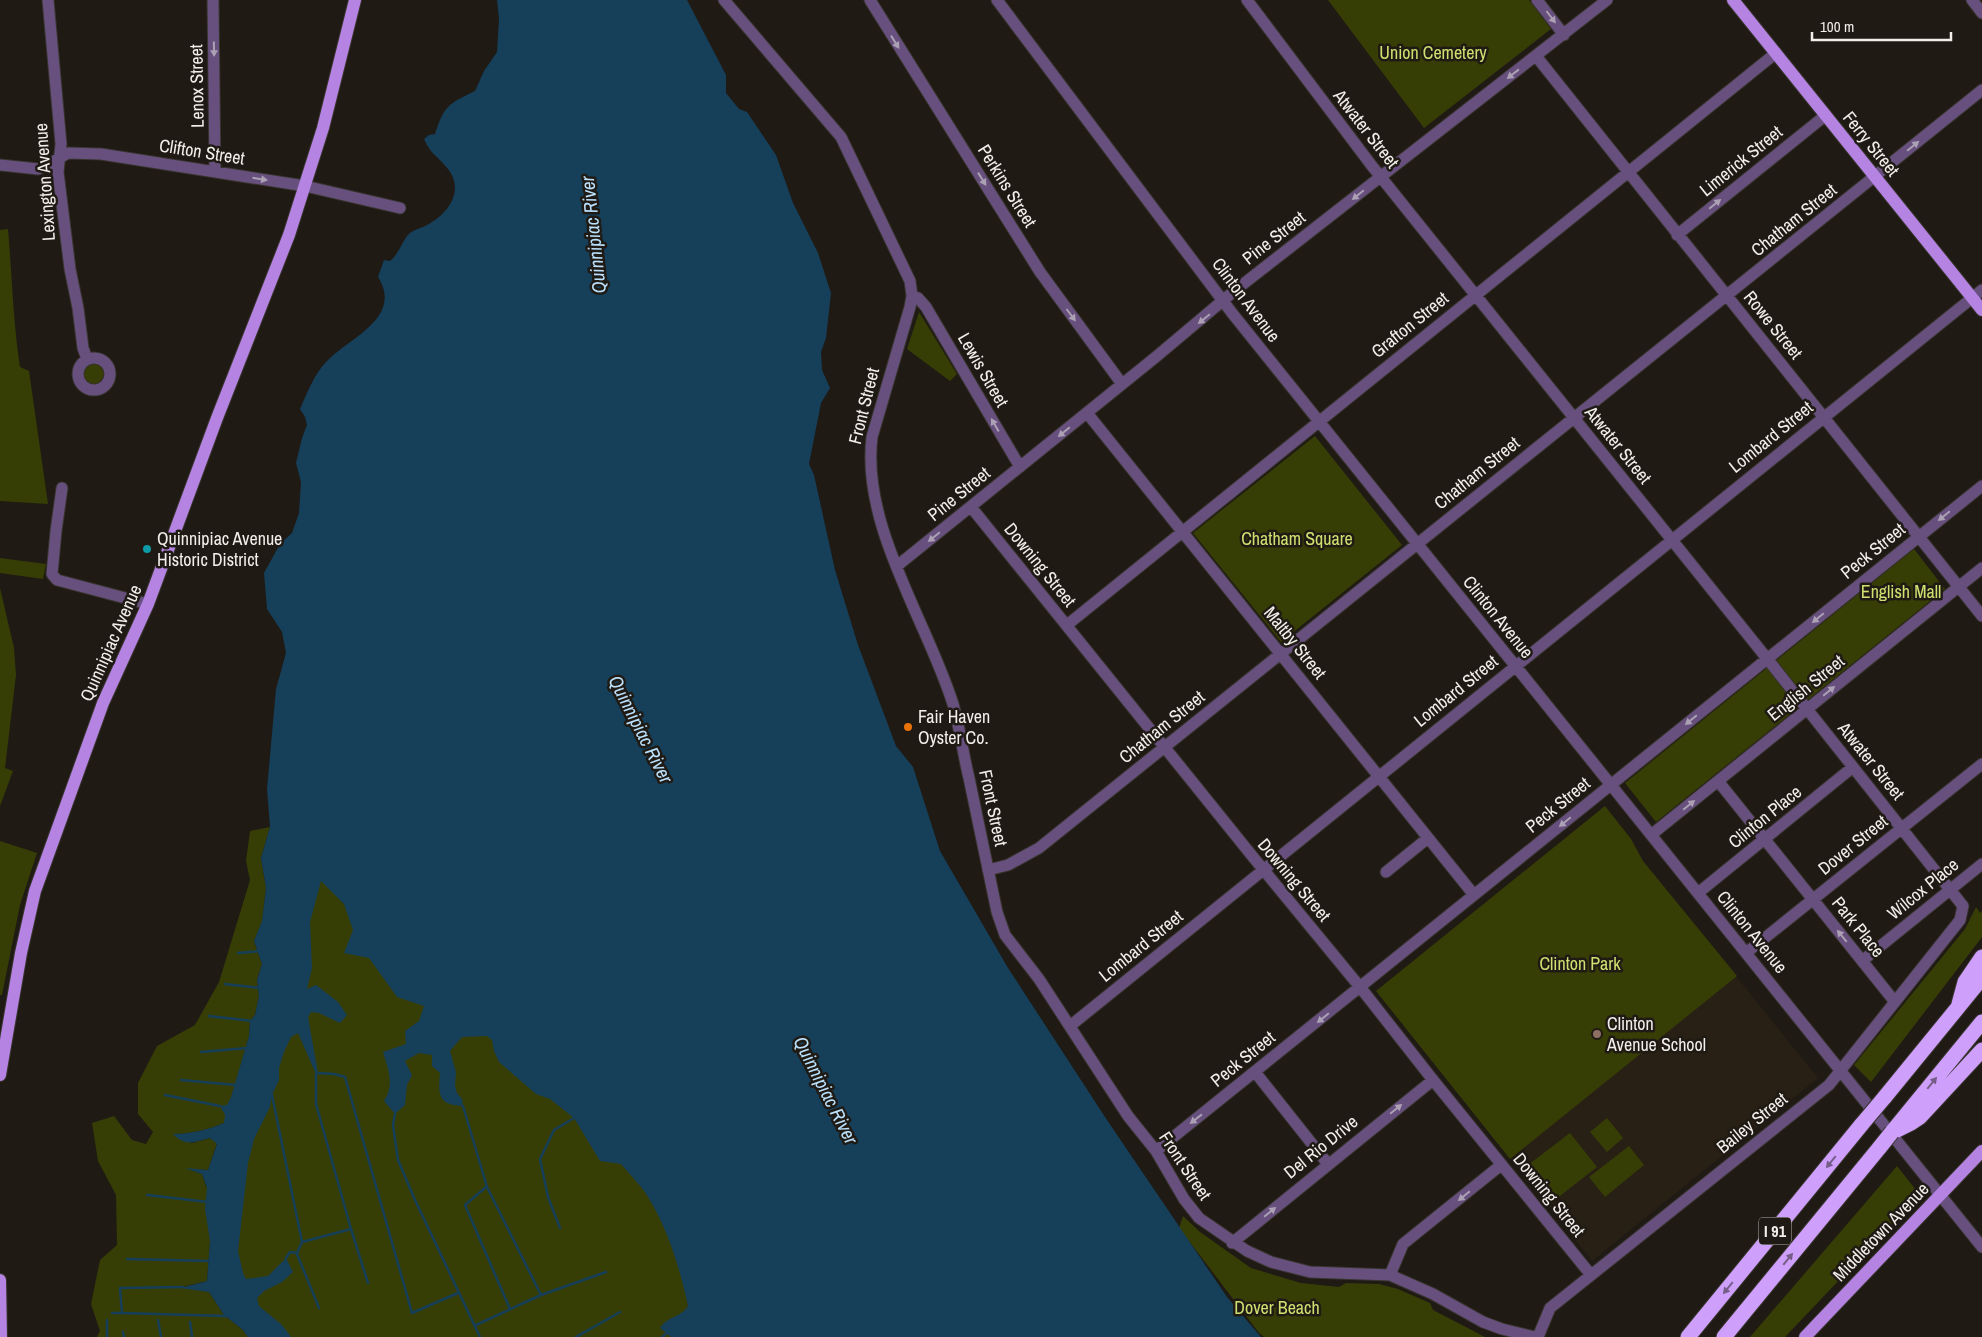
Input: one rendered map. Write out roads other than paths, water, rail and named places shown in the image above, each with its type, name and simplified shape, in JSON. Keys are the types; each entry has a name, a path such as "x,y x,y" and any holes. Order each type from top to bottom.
{"highway":[{"path":"1958,1007 1964,982 1982,957"},
{"name":"I 91","path":"1688,1337 1982,978"},
{"path":"1904,1123 1982,1022"},
{"path":"1904,1123 1920,1116 1982,1050"},
{"name":"I 91","path":"1724,1337 1892,1132 1904,1123"}],"main road":[{"name":"Quinnipiac Avenue","path":"0,1074 21,953 36,891 103,703 148,604 217,418 288,235 309,187 355,0"},
{"name":"Ferry Street","path":"1733,0 1875,176 1977,294 1982,310"},
{"name":"Middletown Avenue","path":"1805,1337 1982,1151"},
{"path":"0,1280 1,1337"}],"street":[{"name":"Lexington Avenue","path":"48,0 60,144 58,172 70,269 78,308 83,348 87,359"},
{"name":"Lenox Street","path":"213,0 215,172"},
{"name":"Front Street","path":"724,0 841,137 906,268 910,281 912,296 874,426 870,448 872,487 897,566 952,702 997,912 1005,935 1032,969 1128,1116 1156,1151 1190,1208 1199,1218 1232,1243 1271,1262 1310,1272 1390,1275 1434,1294 1483,1322 1502,1329 1536,1337"},
{"name":"Perkins Street","path":"870,0 1040,272 1122,384"},
{"name":"Clinton Avenue","path":"998,0 1224,301 1319,422 1982,1247"},
{"name":"Atwater Street","path":"1247,0 1380,177 1951,889 1961,902 1963,910"},
{"path":"1538,0 1564,34"},
{"name":"Pine Street","path":"897,566 1224,301 1606,0"},
{"path":"1972,0 1982,13"},
{"name":"Grafton Street","path":"1067,625 1776,53"},
{"name":"Rowe Street","path":"1536,56 1982,616"},
{"name":"Chatham Street","path":"988,870 1008,865 1039,848 1982,90"},
{"name":"Limerick Street","path":"1677,234 1826,115"},
{"name":"Clifton Street","path":"0,165 38,169 74,152 101,154 309,187 400,208"},
{"name":"Lombard Street","path":"1070,1026 1977,294"},
{"name":"Lewis Street","path":"912,296 918,298 926,307 1020,467"},
{"name":"Maltby Street","path":"1087,413 1474,895"},
{"name":"Peck Street","path":"1156,1151 1982,486"},
{"path":"62,488 52,574 54,577 57,580 148,604"},
{"name":"Downing Street","path":"971,507 1591,1275"},
{"name":"English Street","path":"1652,835 1982,568"},
{"name":"Dover Street","path":"1746,953 1982,764"},
{"name":"Clinton Place","path":"1698,893 1853,767"},
{"name":"Park Place","path":"1718,782 1895,1002"},
{"path":"1386,872 1428,838"},
{"name":"Wilcox Place","path":"1862,960 1982,864"},
{"name":"Bailey Street","path":"1536,1337 1550,1308 1828,1085 1960,920 1963,910"},
{"path":"1256,1072 1328,1164"},
{"name":"Del Rio Drive","path":"1232,1243 1433,1080"},
{"path":"1390,1275 1403,1244 1502,1165"}],"water":[{"name":"Quinnipiac River","path":"497,0 687,0 726,75 726,93 739,109 747,112 776,155 793,203 818,253 831,293 826,338 821,352 822,370 830,388 821,403 809,464 814,475 835,570 858,645 896,746 913,767 940,851 1008,968 1105,1117 1227,1297 1261,1337 671,1337 660,1328 688,1306 681,1278 662,1222 648,1197 621,1164 600,1161 574,1118 550,1099 536,1094 499,1062 492,1040 487,1036 462,1037 450,1051 456,1072 455,1086 457,1093 462,1099 463,1106 449,1104 444,1101 439,1087 440,1073 432,1066 432,1055 419,1053 405,1061 412,1075 407,1085 405,1105 395,1114 384,1101 390,1083 383,1052 406,1044 405,1031 419,1021 424,1006 397,997 369,958 344,953 353,930 344,904 321,881 310,922 312,968 307,989 316,985 338,1002 347,1015 340,1023 319,1013 311,1012 308,1017 318,1073 316,1074 298,1033 291,1037 284,1052 279,1068 279,1080 272,1095 270,1107 254,1139 248,1163 238,1251 246,1279 268,1276 286,1258 293,1272 282,1282 264,1291 257,1298 259,1306 282,1325 291,1337 248,1337 243,1330 224,1315 209,1292 180,1288 207,1281 210,1241 205,1209 207,1188 202,1174 185,1168 208,1170 217,1144 210,1138 186,1142 173,1134 198,1131 224,1123 225,1115 220,1106 227,1105 231,1097 249,1036 250,1021 255,1015 259,996 257,980 262,964 254,941 262,921 266,888 261,858 270,827 267,789 276,689 286,653 282,632 267,609 264,573 280,544 292,533 299,513 301,482 296,463 307,425 300,409 314,378 326,362 370,326 379,316 384,304 384,291 378,277 384,260 390,261 408,235 442,215 452,201 455,185 453,177 429,149 424,139 429,135 435,134 441,117 448,107 475,91 484,71 497,52 499,19"}],"waterway":[{"path":"238,953 261,951"},
{"path":"225,984 261,988"},
{"path":"209,1016 252,1021"},
{"path":"201,1052 247,1048"},
{"path":"318,1073 345,1077 412,1313 458,1293"},
{"path":"316,1074 316,1104 368,1283"},
{"path":"181,1080 236,1085"},
{"path":"165,1095 220,1106"},
{"path":"272,1095 302,1242"},
{"path":"463,1106 487,1187 541,1295"},
{"path":"395,1114 393,1125 398,1160 480,1337"},
{"path":"560,1228 548,1197 540,1159 554,1130 574,1118"},
{"path":"486,1187 465,1205 510,1309"},
{"path":"147,1195 208,1202"},
{"path":"286,1258 290,1252 297,1253 302,1242 351,1229"},
{"path":"297,1254 319,1308"},
{"path":"127,1259 210,1261"},
{"path":"476,1325 541,1295 606,1272"},
{"path":"112,1313 122,1313 120,1288 183,1287"},
{"path":"576,1337 620,1312"},
{"path":"122,1313 226,1316"},
{"path":"107,1320 107,1337"},
{"path":"158,1320 161,1337"},
{"path":"190,1322 192,1337"},
{"path":"123,1332 124,1337"},
{"path":"662,1337 667,1333"}],"place":[{"name":"Quinnipiac Avenue Historic District","path":"147,549"},
{"name":"Fair Haven Oyster Co.","path":"908,727"},
{"name":"Clinton Avenue School","path":"1597,1034"}],"park label":[{"name":"Union Cemetery","path":"1433,53"},
{"name":"Chatham Square","path":"1297,539"},
{"name":"English Mall","path":"1901,592"},
{"name":"Clinton Park","path":"1580,964"},
{"name":"Dover Beach","path":"1277,1308"}]}
